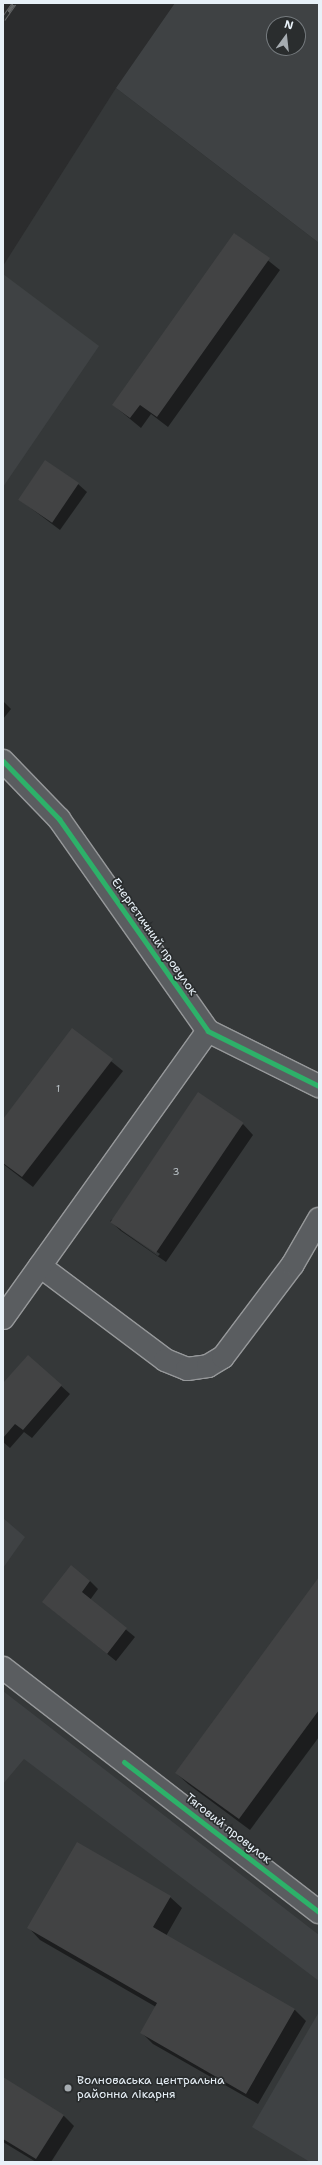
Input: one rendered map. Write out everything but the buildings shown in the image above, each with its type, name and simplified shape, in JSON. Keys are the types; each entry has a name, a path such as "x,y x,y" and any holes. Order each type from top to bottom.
{"street":[{"name":"Енергетичний провулок","path":"3,761 59,819 208,1030 319,1086"},
{"path":"3,1318 208,1030"},
{"path":"40,1266 165,1360 187,1369 208,1366 228,1351 293,1264 319,1219"},
{"name":"Тяговий провулок","path":"3,1668 319,1912"}],"shaded area":[{"path":"175,3 319,3 319,243 116,88"},
{"path":"116,88 319,243 319,2162 3,2162 3,266"},
{"path":"3,274 99,346 3,487"},
{"path":"3,1518 25,1537 3,1568"},
{"path":"3,1691 319,1935 319,1981 24,1759 3,1784"},
{"path":"319,2012 319,2162 310,2162 252,2127"}],"railway":[{"path":"3,19 14,3"}],"cycle path":[{"path":"3,761 59,819 208,1031 319,1086"},
{"path":"124,1762 319,1912"}],"place":[{"name":"Волноваська центральна районна лікарня","path":"68,2088"}]}
